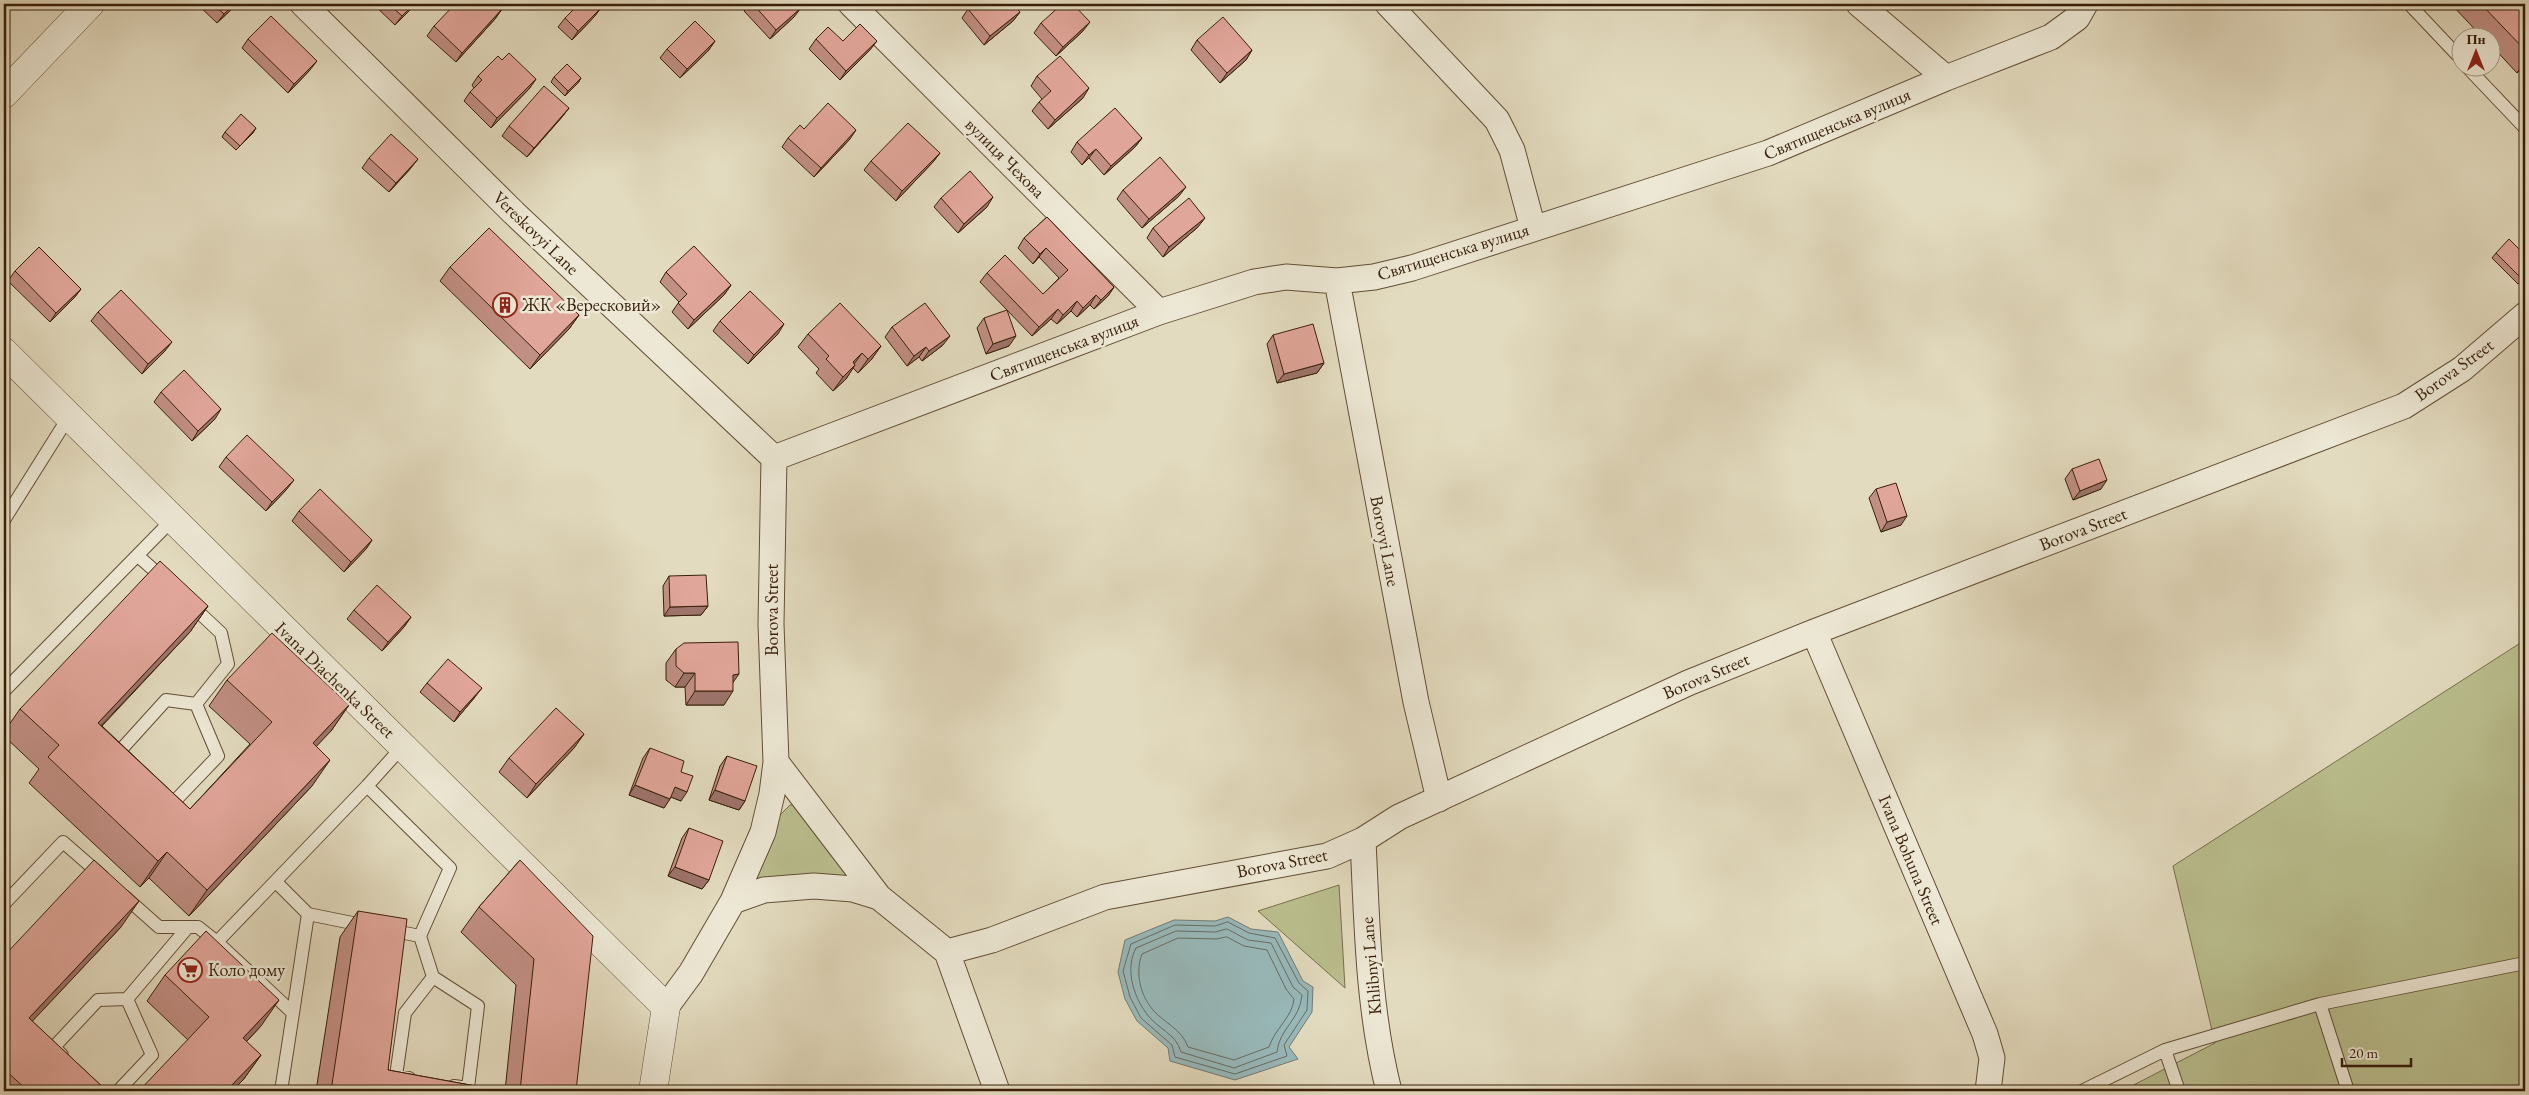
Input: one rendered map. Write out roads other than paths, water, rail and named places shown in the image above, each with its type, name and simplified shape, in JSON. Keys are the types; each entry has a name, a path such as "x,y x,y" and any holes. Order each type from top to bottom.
{"street":[{"path":"4,94 90,4"},
{"name":"Vereskovyi Lane","path":"303,4 514,213 774,458"},
{"name":"вулиця Чехова","path":"850,4 1159,312"},
{"path":"1388,4 1497,120 1512,150 1533,228"},
{"path":"1859,4 1946,78"},
{"name":"Святищенська вулиця","path":"774,458 1159,312 1254,282 1286,277 1337,280 1374,277 1412,268 1768,153 1946,78 2050,37 2077,18 2086,4"},
{"name":"Borovyi Lane","path":"1337,280 1416,702 1439,799"},
{"name":"Borova Street","path":"947,952 992,940 1105,897 1327,856 1363,840 1399,817 1688,683 1814,632 2404,406 2462,369 2525,315"},
{"name":"Ivana Diachenka Street","path":"4,352 68,418 666,1007"},
{"name":"Borova Street","path":"653,1091 666,1007 690,973 733,901 763,832 772,794 776,762 771,624 774,458"},
{"name":"Ivana Bohuna Street","path":"1814,632 1985,1034 1992,1058 1988,1091"},
{"path":"776,762 879,897 947,952 997,1091"},
{"name":"Khlibnyi Lane","path":"1363,840 1370,976 1377,1037 1389,1091"},
{"path":"733,901 764,890 814,886 853,890 879,897"}],"lane":[{"path":"2408,4 2452,50"},
{"path":"2478,78 2525,128"},
{"path":"4,520 68,418"},
{"path":"4,691 172,520"},
{"path":"138,556 221,633 228,664 196,704"},
{"path":"131,766 118,753 166,700 196,704"},
{"path":"159,792 172,804 218,756 196,704"},
{"path":"217,942 403,746"},
{"path":"367,786 450,868 420,936 433,977 478,1006 468,1088 441,1084"},
{"path":"4,904 63,842 159,927 198,927 217,942 293,1013"},
{"path":"276,882 308,914 420,936"},
{"path":"281,1091 308,914"},
{"path":"74,1066 54,1047 98,1000 126,999 188,927"},
{"path":"2082,1091 2165,1050 2320,1004 2525,963"},
{"path":"423,1080 396,1076 406,1013 433,977"},
{"path":"118,1091 152,1055 126,999"},
{"path":"2320,1004 2348,1091"},
{"path":"2165,1050 2178,1091"}],"water":[{"path":"1228,917 1251,929 1278,932 1303,981 1313,987 1312,1012 1289,1047 1298,1059 1235,1080 1170,1061 1168,1048 1137,1021 1125,999 1118,972 1125,940 1174,920 1215,921"}],"place":[{"name":"ЖК «Вересковий»","path":"505,305"},
{"name":"Коло дому","path":"190,970"}]}
